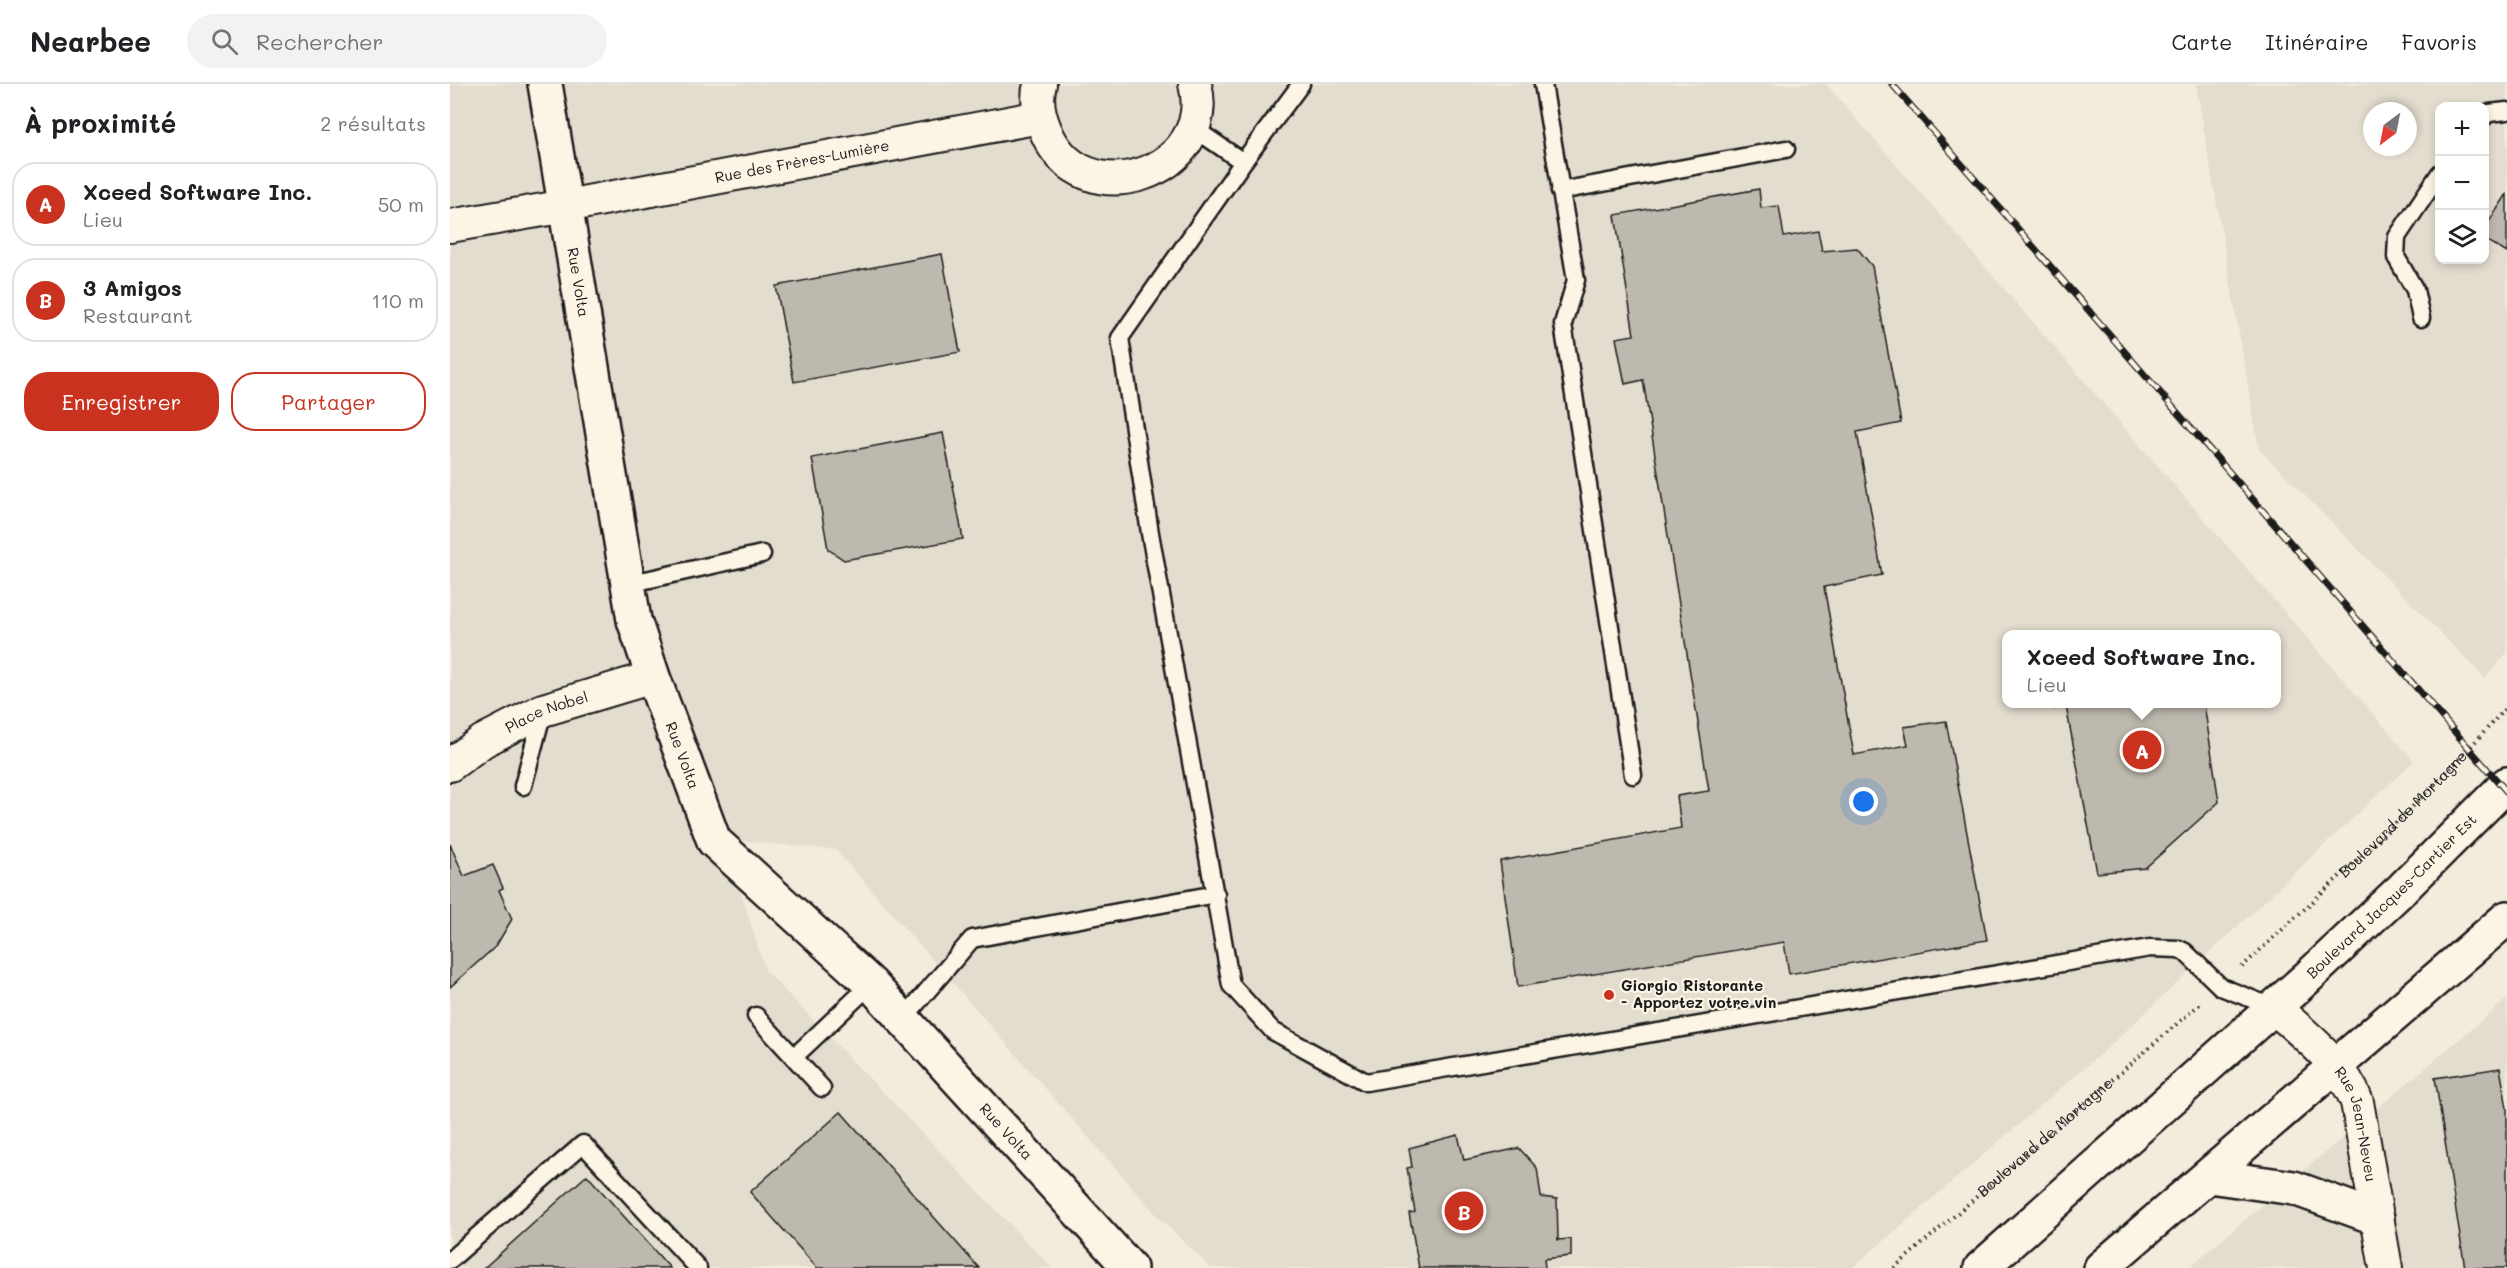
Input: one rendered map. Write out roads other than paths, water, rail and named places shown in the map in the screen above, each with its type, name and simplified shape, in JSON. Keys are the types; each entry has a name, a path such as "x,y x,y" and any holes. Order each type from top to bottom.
{"main road":[{"name":"Rue Volta","path":"545,84 634,620 714,841 870,984 1130,1268"},
{"name":"Boulevard Jacques-Cartier Est","path":"2275,1008 2387,903 2507,784"},
{"path":"2102,1268 2507,918"},
{"path":"1981,1268 2275,1008"},
{"path":"2209,1176 2294,1188 2377,1218"}],"street":[{"path":"1040,84 1038,91 1040,117 1050,142 1068,162 1091,175 1117,179 1144,176 1167,162 1185,143 1196,109 1195,84"},
{"name":"Rue des Frères-Lumière","path":"450,225 567,206 1040,117"},
{"name":"Place Nobel","path":"450,765 483,741 543,710 653,677"},
{"name":"Rue Jean-Neveu","path":"2275,1008 2338,1066 2347,1079 2357,1102 2386,1268"}],"lane":[{"path":"1301,84 1243,162 1120,338 1150,533 1231,985 1273,1031 1366,1082 2150,948 2179,949 2221,987 2275,1008"},
{"path":"1543,84 1576,280 1563,324 1633,775"},
{"path":"2489,115 2507,111"},
{"path":"2489,116 2507,126"},
{"path":"1192,127 1243,162"},
{"path":"1560,191 1786,149"},
{"path":"2421,318 2415,290 2396,257 2397,237 2435,179"},
{"path":"628,584 762,554"},
{"path":"523,786 543,710"},
{"path":"903,1019 972,939 1216,894"},
{"path":"794,1057 870,984"},
{"path":"756,1016 822,1088"},
{"path":"450,1260 583,1144 698,1268"}],"railway":[{"path":"1892,84 2507,792"}],"place":[{"name":"Xceed Software Inc.","path":"2142,750"},
{"name":"Giorgio Ristorante - Apportez votre vin","path":"1609,995"},
{"name":"3 Amigos","path":"1464,1211"}]}
